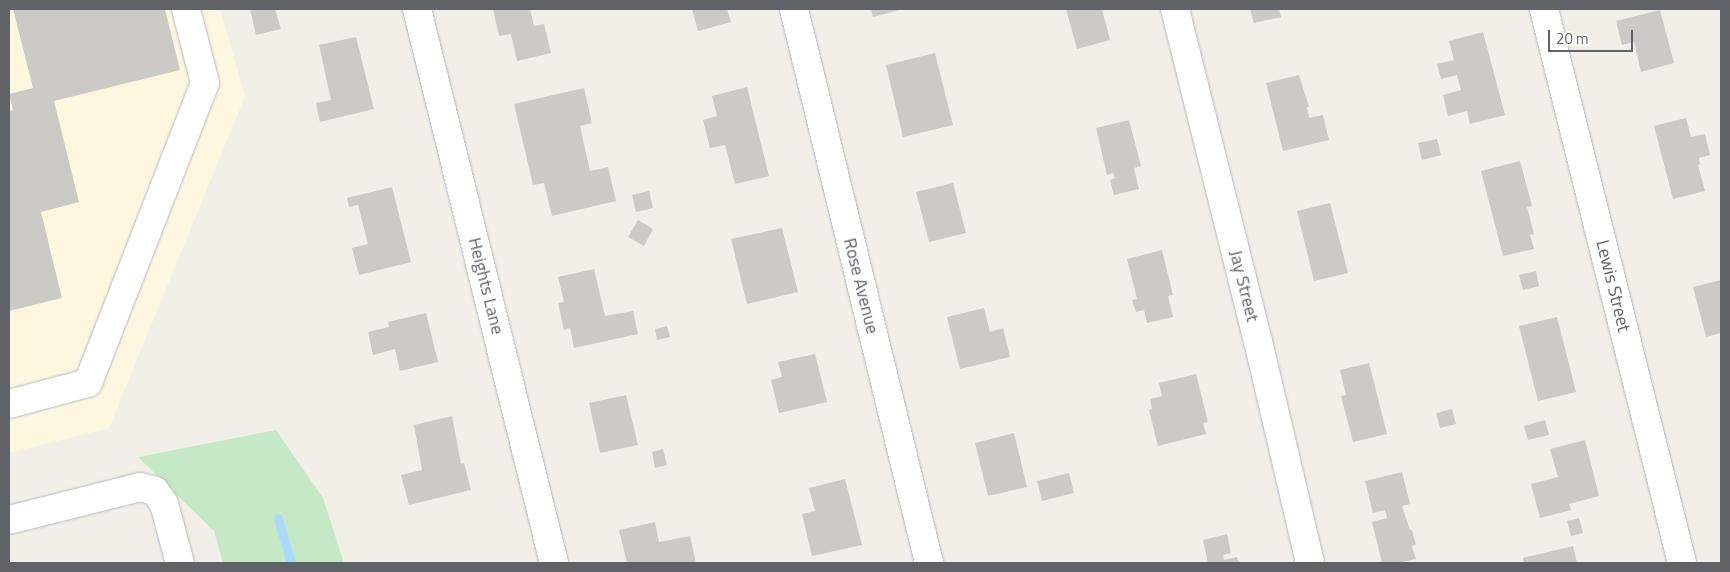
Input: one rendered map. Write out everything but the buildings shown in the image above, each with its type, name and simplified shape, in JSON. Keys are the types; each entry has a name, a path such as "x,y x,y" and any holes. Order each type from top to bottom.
{"street":[{"path":"9,404 88,383 205,82 186,9"},
{"name":"Heights Lane","path":"418,9 554,563"},
{"name":"Rose Avenue","path":"794,9 929,563"},
{"name":"Jay Street","path":"1176,9 1258,341 1310,563"},
{"name":"Lewis Street","path":"1544,9 1682,563"},
{"path":"9,520 140,487 155,492 164,504 180,563"}],"shaded area":[{"path":"9,9 220,9 245,96 109,428 9,453"}],"green space":[{"path":"276,430 323,498 344,563 223,563 214,531 138,457"}],"waterway":[{"path":"278,518 291,563"}]}
